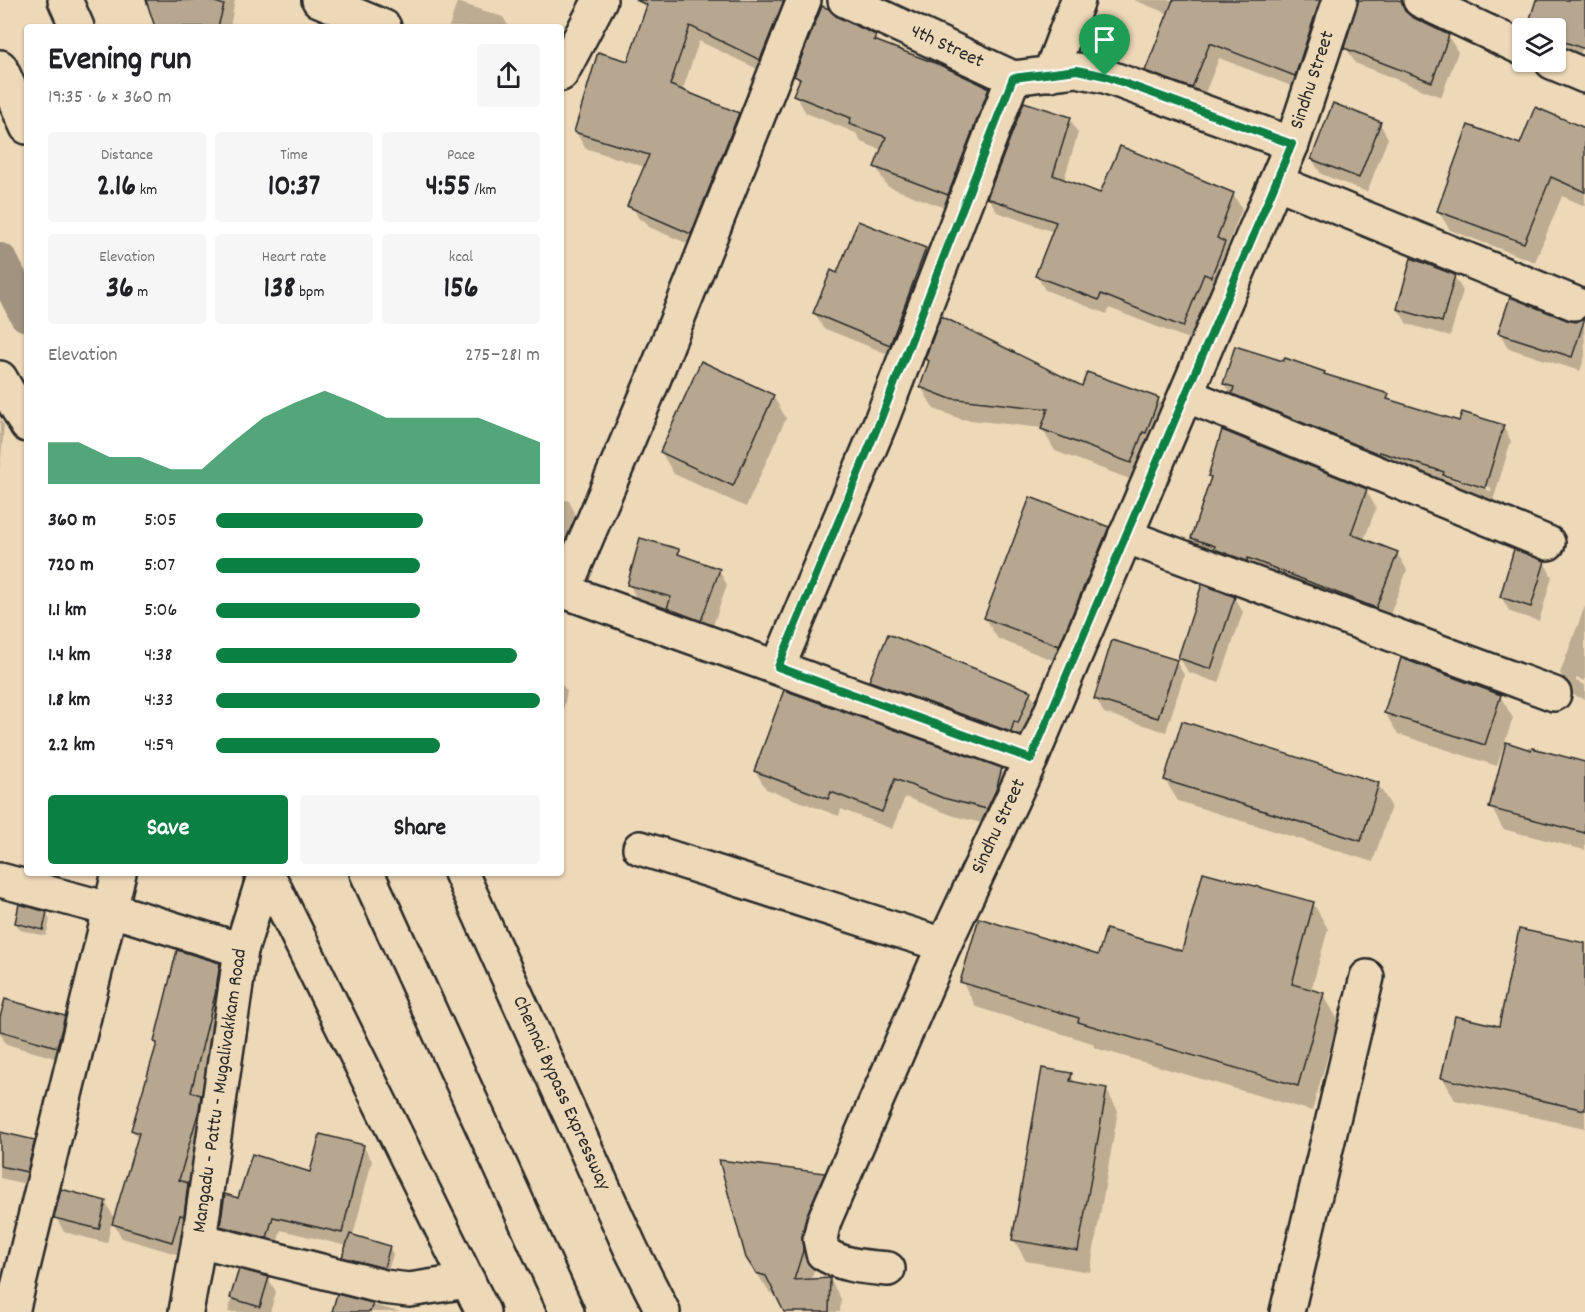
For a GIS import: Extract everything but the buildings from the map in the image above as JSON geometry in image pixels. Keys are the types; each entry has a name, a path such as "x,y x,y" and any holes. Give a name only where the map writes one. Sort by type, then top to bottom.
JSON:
{"main road":[{"path":"65,0 76,24"},
{"path":"319,0 377,24"},
{"path":"564,68 600,0"},
{"path":"564,585 652,382 804,0"},
{"path":"1050,74 1078,0"},
{"name":"Sindhu Street","path":"888,1269 855,1266 834,1260 824,1253 820,1239 824,1221 944,945 1031,759 1186,395 1292,144 1340,0"},
{"path":"1420,0 1512,43"},
{"name":"4th Street","path":"852,1 1013,78"},
{"path":"0,67 24,120"},
{"path":"1566,68 1585,76"},
{"path":"778,667 880,421 1013,78 1077,70 1105,76 1292,144"},
{"path":"1276,182 1574,303"},
{"path":"0,378 24,420"},
{"path":"1186,395 1548,543"},
{"path":"1125,536 1554,694"},
{"path":"564,591 1031,759"},
{"path":"640,848 944,945"},
{"path":"12,1312 118,876"},
{"name":"Mangadu - Pattu - Mugalivakkam Road","path":"186,1312 199,1240 241,950 265,876"},
{"path":"267,876 483,1312"},
{"path":"368,876 567,1312"},
{"name":"Chennai Bypass Expressway","path":"461,876 631,1249 663,1312"},
{"path":"0,880 110,909 241,950"},
{"path":"1295,1311 1367,977"},
{"path":"199,1240 384,1287 409,1290 468,1281"}],"waterway":[{"path":"0,261 24,308"}],"route":[{"path":"1077,70 1105,76 1292,144 1031,759 778,667 880,421 1013,78 1077,70"}]}
